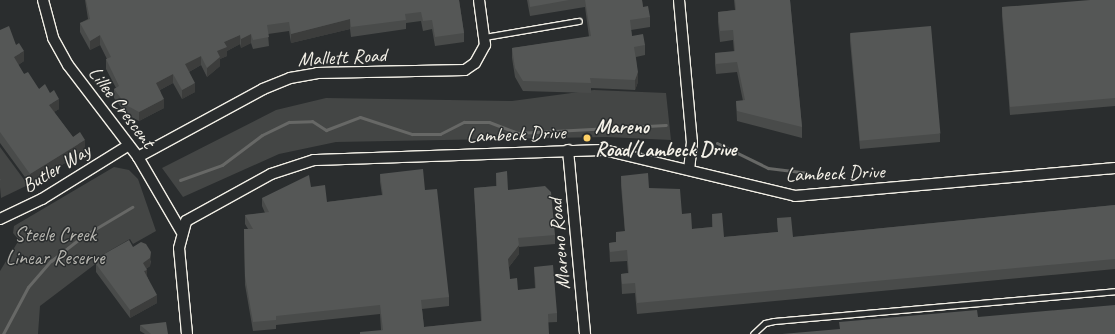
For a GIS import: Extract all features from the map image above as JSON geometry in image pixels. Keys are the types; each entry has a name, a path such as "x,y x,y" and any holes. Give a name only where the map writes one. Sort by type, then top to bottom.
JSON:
{"street":[{"name":"Lillee Crescent","path":"43,0 48,24 62,56 138,157 181,231"},
{"name":"Mallett Road","path":"138,157 290,78 317,73 465,70 482,55 484,37 479,0"},
{"path":"679,0 692,142 689,170"},
{"name":"Butler Way","path":"0,219 42,199 129,145"},
{"name":"Lambeck Drive","path":"181,231 191,216 208,206 271,174 309,161 568,150 619,152 766,191 800,196 1115,168"},
{"name":"Mareno Road","path":"568,150 585,334"},
{"path":"181,231 179,248 187,334"}],"lane":[{"path":"484,37 579,21"},
{"path":"753,334 765,323 774,321 1115,291"}],"green space":[{"path":"594,90 666,93 671,140 607,137 336,142 279,154 183,197 162,168 276,110 326,98 512,101"},
{"path":"0,147 28,185 1,198 0,187"},
{"name":"Steele Creek Linear Reserve","path":"114,167 129,170 138,179 156,231 133,244 130,239 97,258 98,262 40,306 38,334 0,334 0,271 19,240 13,233 14,226"}],"building":[{"path":"86,0 459,0 464,33 435,37 432,20 423,21 421,12 405,14 406,20 351,27 350,19 291,34 289,22 267,25 269,37 253,40 251,34 241,39 240,35 224,42 227,47 217,51 220,57 207,68 201,56 185,64 195,83 182,90 173,74 156,83 164,99 139,112 126,105 114,89 119,86 106,59 111,57 100,35 90,41 80,23 90,19"},
{"path":"529,0 569,0 530,7"},
{"path":"585,0 642,0 643,7 648,6 650,17 630,20 632,36 643,34 645,45 634,47 638,72 635,80 590,78 591,83 523,81 515,68 512,48 591,36"},
{"path":"735,0 790,0 802,127 737,111 736,101 745,100 737,62 716,64 715,53 735,51 733,30 720,31 718,12 736,10"},
{"path":"1090,0 1115,0 1115,98 1010,107 1002,7"},
{"path":"9,26 16,45 19,43 24,51 14,57 24,74 28,72 39,89 45,84 50,93 54,90 59,99 49,105 73,137 80,132 85,140 30,174 0,132 0,30"},
{"path":"931,26 940,134 860,141 850,33"},
{"path":"423,169 425,190 437,189 449,297 421,300 424,327 482,321 474,188 497,186 496,173 507,171 508,190 545,186 551,192 555,235 518,238 519,245 508,259 510,279 517,278 518,290 536,288 534,267 553,265 557,313 548,314 549,334 360,334 360,332 383,330 380,305 276,316 276,320 253,322 245,276 244,229 253,229 245,215 269,212 262,198 309,175 311,187 325,185 327,202 383,195 380,174"},
{"path":"648,173 649,188 680,189 682,214 691,213 692,229 713,227 712,214 722,213 724,237 778,232 777,218 791,217 793,237 1115,205 1115,259 637,303 635,283 622,284 621,274 629,273 627,250 610,252 609,243 616,242 616,232 625,231 621,176"},
{"path":"129,240 133,247 141,242 146,244 151,252 150,258 143,263 147,270 144,271 157,295 130,310 96,264 99,262 97,258"},
{"path":"1115,305 1115,334 782,334 840,329 839,322 977,310 978,317"},
{"path":"166,322 168,334 151,334 140,325"}],"waterway":[{"path":"180,180 222,165 262,135 289,122 312,121 326,130 360,117 412,134 440,134 464,122 489,122 517,133 666,125"},
{"path":"717,143 768,168 807,173"},
{"path":"3,334 28,287 51,261 80,238 132,207"}],"place":[{"name":"Mareno Road/Lambeck Drive","path":"587,138"}]}
